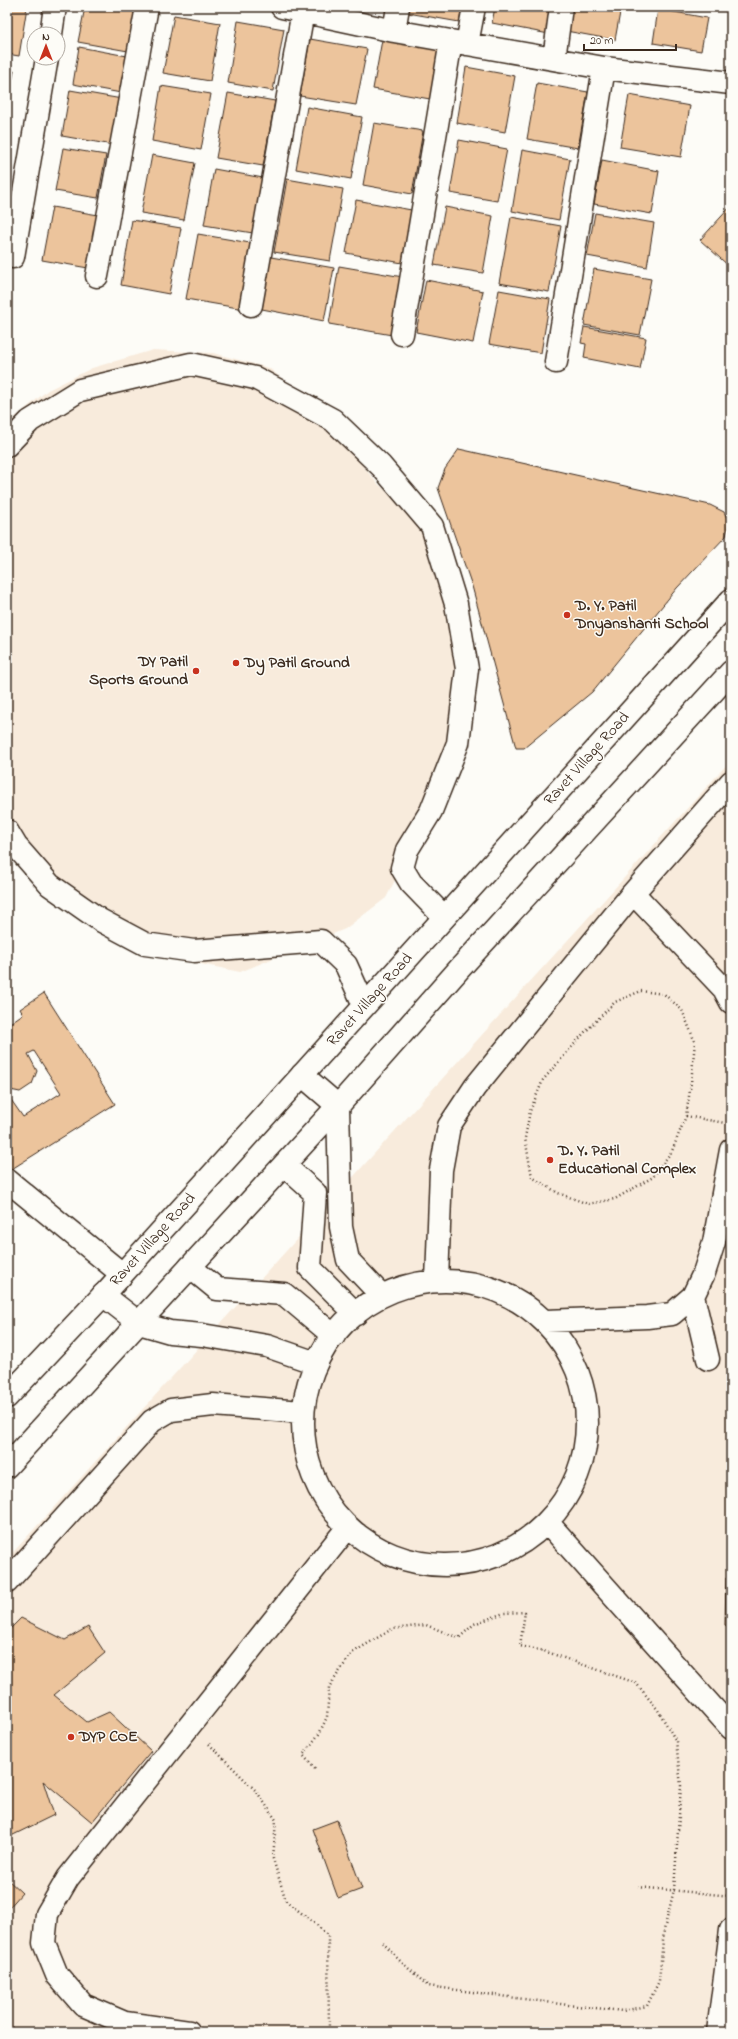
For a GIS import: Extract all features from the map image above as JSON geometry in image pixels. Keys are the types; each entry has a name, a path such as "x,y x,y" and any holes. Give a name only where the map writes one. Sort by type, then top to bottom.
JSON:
{"main road":[{"path":"52,26 56,7"},
{"path":"97,276 147,7"},
{"path":"282,7 394,31 554,60 604,68 731,83"},
{"path":"394,31 398,7"},
{"path":"402,334 459,43 474,7"},
{"path":"554,60 561,7"},
{"path":"251,305 303,11"},
{"path":"13,257 46,66"},
{"path":"556,362 604,68"},
{"path":"7,445 30,421 80,390 191,364 255,378 333,420 381,466 432,526 456,604 467,668 458,744 431,811 406,850 402,868 411,883 444,917"},
{"name":"Ravet Village Road","path":"7,1397 103,1295 731,600"},
{"path":"7,1466 338,1106 461,967 731,672"},
{"path":"437,1281 441,1170 449,1126 475,1087 633,894 731,782"},
{"path":"7,831 16,846 50,885 100,920 145,944 194,951 321,941 346,965 364,1005"},
{"path":"633,894 724,989 731,1002"},
{"path":"302,1075 338,1106 341,1227 348,1260 381,1295"},
{"path":"546,1321 647,1317 672,1314 693,1296 704,1274 714,1242 731,1150"},
{"path":"284,1165 315,1193 310,1268 356,1314"},
{"path":"7,1180 122,1274"},
{"path":"190,1267 217,1289 284,1294 334,1336"},
{"path":"437,1281 477,1284 514,1298 546,1321 573,1358 587,1400 587,1444 574,1487 548,1523 512,1549 470,1563 426,1564 384,1551 348,1527 321,1494 306,1454 302,1412 307,1387 316,1363 343,1324 381,1295 408,1285 437,1281"},
{"path":"103,1295 139,1323 170,1332 202,1335 268,1346 316,1363"},
{"path":"693,1296 708,1359"},
{"path":"7,1582 152,1421 171,1410 212,1404 302,1412"},
{"path":"548,1523 731,1728"},
{"path":"189,2032 125,2023 83,2005 57,1975 44,1943 47,1914 68,1878 348,1527"},
{"path":"718,2032 731,1930"}],"path":[{"path":"641,991 664,994 682,1010 695,1042 692,1083 686,1116 672,1150 653,1176 615,1200 588,1204 558,1193 532,1176 525,1138 530,1111 543,1080 584,1033 615,1002 641,991"},
{"path":"686,1116 731,1124"},
{"path":"315,1769 303,1756 318,1734 327,1717 329,1687 352,1653 392,1629 426,1625 459,1638 474,1624 504,1613 525,1612 520,1646 544,1651 636,1683 658,1710 676,1741 681,1786 674,1890 664,1930 659,1981 647,2006 623,2011 428,1986 398,1959 383,1943"},
{"path":"190,1725 257,1792 276,1820 273,1859 286,1901 318,1926 328,1936 329,2032"},
{"path":"638,1886 731,1896"}],"shaded area":[{"name":"Dy Patil Ground","path":"153,350 213,353 269,368 312,404 377,483 413,515 437,567 468,693 396,878 386,898 345,929 240,972 137,951 7,849 7,424 48,390 92,368"},
{"name":"D. Y. Patil Educational Complex","path":"731,760 731,2032 7,2032 7,1559"}],"building":[{"path":"7,7 27,7 19,56 7,54"},
{"path":"85,7 136,7 128,51 78,42"},
{"path":"409,7 468,7 465,23 408,13"},
{"path":"495,7 559,7 554,35 492,23"},
{"path":"571,7 621,7 615,40 566,31"},
{"path":"658,9 707,18 701,51 653,43"},
{"path":"174,15 220,23 210,81 163,73"},
{"path":"238,21 284,29 273,91 228,83"},
{"path":"310,39 367,49 356,105 300,96"},
{"path":"382,40 440,50 430,99 373,89"},
{"path":"79,47 127,56 121,93 73,84"},
{"path":"466,67 515,76 505,132 457,123"},
{"path":"7,70 14,71 7,109"},
{"path":"537,83 588,92 578,148 527,139"},
{"path":"161,86 211,94 201,150 152,141"},
{"path":"70,90 122,99 113,145 62,136"},
{"path":"228,93 275,101 263,166 216,158"},
{"path":"629,95 690,106 681,157 620,147"},
{"path":"307,107 362,117 351,179 296,169"},
{"path":"374,123 423,131 412,194 363,185"},
{"path":"459,140 507,149 497,201 450,193"},
{"path":"63,148 106,155 98,198 55,191"},
{"path":"522,150 570,159 559,220 512,211"},
{"path":"152,155 195,163 184,220 141,213"},
{"path":"602,160 659,171 652,214 594,204"},
{"path":"214,169 263,178 253,233 204,225"},
{"path":"287,179 343,189 330,261 274,252"},
{"path":"356,200 417,211 408,264 346,253"},
{"path":"731,206 731,268 700,240"},
{"path":"52,207 104,216 94,269 42,260"},
{"path":"445,207 493,216 483,273 434,265"},
{"path":"595,213 654,223 647,267 587,256"},
{"path":"511,217 561,226 549,292 499,283"},
{"path":"132,220 181,228 169,294 121,285"},
{"path":"198,234 256,244 244,309 186,299"},
{"path":"271,257 334,268 324,321 262,309"},
{"path":"339,266 403,277 392,335 329,324"},
{"path":"594,269 651,279 640,335 584,325"},
{"path":"426,280 483,291 473,343 416,332"},
{"path":"499,290 550,299 541,353 489,344"},
{"path":"584,327 646,338 640,369 584,358 586,344 581,343"},
{"name":"D. Y. Patil Dnyanshanti School","path":"459,449 710,505 724,512 729,522 726,536 677,588 592,692 524,748 516,748 472,586 438,488 445,469"},
{"path":"44,993 115,1104 7,1172 7,1094 23,1117 61,1093 34,1051 28,1054 37,1071 32,1084 20,1092 10,1090 7,1093 7,1025 23,1014 20,1009"},
{"path":"726,1578 731,1579 731,1627 725,1625"},
{"name":"DYP COE","path":"21,1618 65,1640 88,1627 105,1653 54,1695 87,1722 109,1712 151,1751 92,1822 43,1781 54,1815 7,1838 7,1632"},
{"path":"337,1820 362,1889 338,1898 313,1829"},
{"path":"7,1879 22,1893 7,1910"}],"place":[{"name":"D. Y. Patil Dnyanshanti School","path":"567,615"},
{"name":"Dy Patil Ground","path":"236,663"},
{"name":"DY Patil Sports Ground","path":"196,671"},
{"name":"D. Y. Patil Educational Complex","path":"550,1160"},
{"name":"DYP COE","path":"71,1737"}]}
